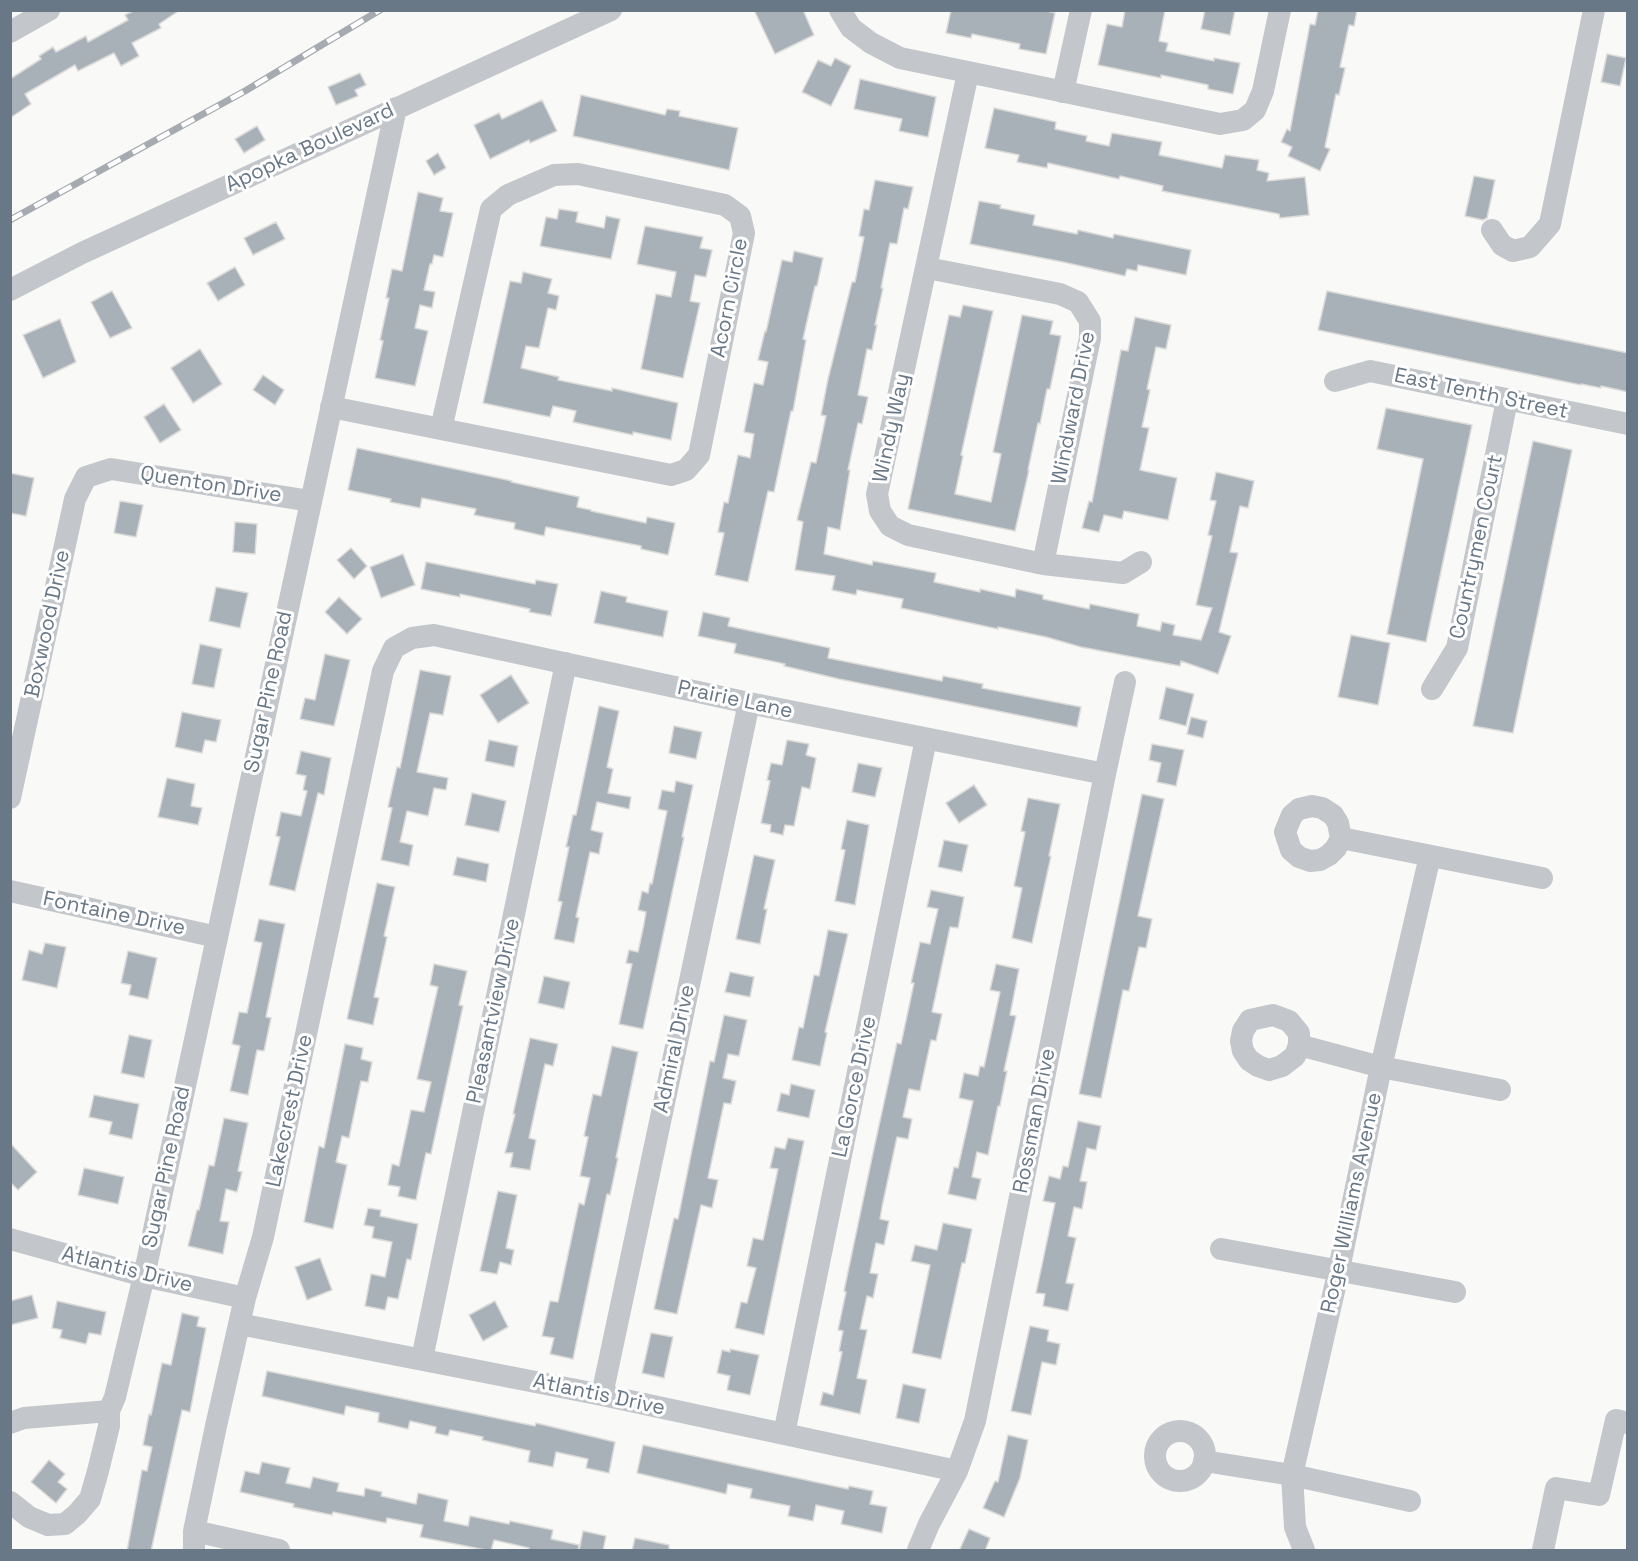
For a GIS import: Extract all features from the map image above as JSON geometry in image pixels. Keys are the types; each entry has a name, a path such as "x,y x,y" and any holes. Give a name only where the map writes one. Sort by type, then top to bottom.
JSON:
{"street":[{"path":"21,21 49,10"},
{"name":"Apopka Boulevard","path":"10,290 82,253 611,10"},
{"path":"840,10 851,28 900,58 1220,123 1243,120 1255,110 1263,91 1280,10"},
{"path":"1063,92 1081,10"},
{"path":"1492,230 1502,245 1513,251 1530,247 1550,224 1594,10"},
{"name":"Windy Way","path":"968,73 878,494 880,512 890,526 908,535 1043,564 1123,573 1141,562"},
{"name":"Sugar Pine Road","path":"10,1502 29,1517 48,1525 65,1524 77,1515 90,1499 110,1426 109,1411 115,1397 144,1276 396,108"},
{"name":"Acorn Circle","path":"331,407 441,429 671,475 686,470 699,455 744,233 740,216 725,205 578,174 554,175 508,195 491,209 441,429"},
{"name":"Windward Drive","path":"927,268 1060,294 1078,302 1090,321 1090,338 1043,564"},
{"name":"East Tenth Street","path":"1335,381 1370,371 1628,424"},
{"name":"Countrymen Court","path":"1432,689 1457,648 1507,400"},
{"name":"Quenton Drive","path":"111,469 310,501"},
{"name":"Boxwood Drive","path":"10,798 75,499 86,477 111,469"},
{"name":"Prairie Lane","path":"383,671 394,648 412,638 434,635 749,703 1104,774"},
{"name":"Pleasantview Drive","path":"422,1359 566,663"},
{"name":"Lakecrest Drive","path":"194,1541 239,1324 263,1237 383,671"},
{"name":"Rossman Drive","path":"918,1551 929,1524 957,1471 975,1421 1104,774 1125,682"},
{"name":"Admiral Drive","path":"602,1395 749,703"},
{"name":"La Gorce Drive","path":"784,1434 926,739"},
{"path":"1341,838 1542,878"},
{"name":"Roger Williams Avenue","path":"1304,1551 1294,1527 1292,1475 1339,1269 1381,1066 1430,856"},
{"name":"Fontaine Drive","path":"10,891 217,937"},
{"path":"1299,1045 1381,1066 1500,1090"},
{"name":"Atlantis Drive","path":"10,1239 144,1276 245,1298"},
{"path":"1221,1249 1455,1292"},
{"name":"Atlantis Drive","path":"239,1324 602,1395 957,1471"},
{"path":"10,1424 24,1418 109,1411"},
{"path":"1543,1551 1556,1488 1599,1495 1616,1420 1628,1423"},
{"path":"1204,1461 1292,1475 1410,1501"},
{"path":"194,1541 279,1551"}],"building":[{"path":"135,10 180,10 159,24 161,28 132,43 139,56 121,66 114,53 78,71 75,65 25,94 31,104 10,118 10,79 41,59 39,56 53,47 56,52 86,36 88,42 128,20 125,15"},
{"path":"754,10 803,10 814,35 775,54"},
{"path":"951,10 1044,10 1055,13 1046,54 1019,49 1020,44 972,34 971,38 946,33"},
{"path":"1125,10 1165,10 1159,41 1168,43 1166,51 1214,61 1214,58 1240,63 1233,94 1208,89 1208,85 1098,65 1107,24 1122,27"},
{"path":"1205,10 1235,10 1230,35 1201,29"},
{"path":"1318,10 1357,10 1354,26 1349,25 1340,67 1345,68 1339,95 1336,94 1325,147 1330,149 1320,171 1288,156 1292,147 1281,142 1287,129 1290,131 1310,24 1315,25"},
{"path":"1607,54 1626,58 1620,86 1601,82"},
{"path":"835,58 851,66 831,106 802,92 818,60 831,66"},
{"path":"360,73 366,85 355,90 358,96 336,105 328,87"},
{"path":"860,79 936,97 928,137 899,131 902,119 854,109"},
{"path":"581,95 665,115 667,109 680,111 679,116 738,128 729,170 573,136"},
{"path":"542,100 557,131 530,143 529,140 490,159 474,125 499,113 502,119"},
{"path":"994,108 1056,122 1055,129 1087,136 1086,141 1109,146 1112,133 1162,142 1159,155 1222,168 1225,155 1259,160 1257,170 1269,173 1267,181 1305,177 1309,215 1280,218 1279,214 1162,191 1163,186 1120,176 1119,179 1048,163 1047,168 1017,162 1019,155 985,148"},
{"path":"257,126 265,140 244,153 235,139"},
{"path":"438,153 446,168 434,175 426,161"},
{"path":"1474,176 1495,180 1487,218 1483,220 1465,216"},
{"path":"875,180 913,187 908,209 904,208 897,244 890,243 872,350 867,349 858,395 868,397 862,424 858,423 848,470 850,470 840,530 828,527 824,554 872,565 873,561 936,573 934,582 980,592 980,589 1015,597 1016,589 1043,595 1043,599 1089,609 1090,604 1139,614 1137,626 1160,631 1162,622 1175,625 1173,635 1201,640 1212,608 1196,605 1212,536 1208,535 1216,501 1210,500 1216,472 1254,481 1248,508 1240,506 1230,552 1238,553 1219,632 1231,636 1218,674 1181,661 1180,666 901,608 903,599 857,590 856,595 832,590 835,576 795,570 803,522 797,520 811,462 816,463 826,416 821,415 828,379 852,282 855,282 864,237 859,236 864,209 869,210"},
{"path":"418,192 443,198 440,211 453,213 443,257 434,255 424,290 435,292 432,308 420,305 415,328 428,331 415,386 375,378 383,341 380,340 389,298 386,298 392,269 402,271"},
{"path":"979,201 1035,215 1033,225 1077,234 1078,230 1113,238 1114,234 1191,250 1186,275 1138,265 1137,271 1127,269 1125,276 970,244"},
{"path":"559,209 578,212 576,222 604,228 606,216 620,219 611,259 540,246 546,217 557,219"},
{"path":"276,222 285,239 253,255 244,238"},
{"path":"645,226 703,237 700,248 712,250 706,277 695,275 690,301 700,303 683,378 641,369 656,294 671,297 676,272 637,264"},
{"path":"794,251 823,258 803,339 806,340 793,411 791,411 774,492 768,491 748,582 715,575 724,533 718,532 724,502 728,503 738,455 750,458 754,434 744,432 754,383 763,385 768,362 758,360 782,260 792,262"},
{"path":"235,267 245,285 218,301 207,283"},
{"path":"523,272 552,279 548,293 559,296 556,310 548,308 539,348 526,346 521,368 559,377 558,380 612,391 612,388 678,403 671,440 633,432 633,435 573,422 576,411 553,406 550,417 483,403 510,281 521,283"},
{"path":"112,291 132,328 110,338 91,302"},
{"path":"1327,291 1628,353 1628,392 1601,386 1601,388 1581,385 1318,330"},
{"path":"963,305 993,311 961,455 963,456 955,494 991,502 1001,454 993,452 1022,315 1053,321 1050,334 1061,336 1050,389 1047,389 1040,424 1038,423 1015,531 908,509 949,315 960,317"},
{"path":"1135,317 1171,325 1166,349 1156,347 1147,389 1150,390 1142,427 1149,428 1140,470 1177,478 1168,520 1124,511 1122,519 1104,515 1099,532 1082,528 1089,501 1092,502 1121,350 1128,351"},
{"path":"60,319 76,362 43,378 23,335"},
{"path":"200,349 222,384 193,403 171,368"},
{"path":"263,375 284,390 275,405 253,390"},
{"path":"164,404 181,430 160,443 144,417"},
{"path":"1386,408 1472,425 1426,642 1387,634 1423,459 1377,449"},
{"path":"1533,441 1572,450 1513,733 1473,726"},
{"path":"357,448 579,497 577,507 591,511 646,523 647,517 675,523 668,555 641,549 641,546 546,527 544,536 514,529 515,523 474,515 476,509 422,498 420,508 348,490"},
{"path":"10,473 34,478 26,516 10,513"},
{"path":"120,501 143,505 136,537 114,533"},
{"path":"235,522 257,524 255,554 233,552"},
{"path":"351,548 367,566 354,579 337,560"},
{"path":"403,554 415,585 381,598 370,567"},
{"path":"426,562 535,584 536,580 558,584 551,616 529,612 530,609 460,594 460,597 421,589"},
{"path":"216,587 248,593 240,628 209,621"},
{"path":"601,591 627,597 626,602 668,611 663,637 594,623"},
{"path":"339,597 362,619 347,634 325,612"},
{"path":"703,612 730,618 728,626 830,648 828,658 942,681 943,676 983,684 982,688 1081,707 1077,727 839,679 734,653 736,644 698,636"},
{"path":"1351,635 1390,643 1378,705 1338,697"},
{"path":"200,644 222,649 214,688 192,684"},
{"path":"325,654 350,660 334,726 300,719 305,698 315,700"},
{"path":"420,670 451,676 443,715 430,713 417,772 448,778 446,790 434,788 428,816 407,811 400,842 413,845 409,866 381,860 392,808 388,807 397,767 400,768"},
{"path":"511,675 529,703 498,723 480,695"},
{"path":"1166,687 1194,694 1186,726 1159,719"},
{"path":"599,706 619,711 607,767 613,769 608,793 631,797 629,809 597,802 591,830 603,833 599,854 590,852 576,917 579,918 574,943 554,939 562,902 558,901 569,847 566,847 573,815 576,815"},
{"path":"182,712 221,720 216,742 205,740 202,753 175,747"},
{"path":"1191,717 1207,721 1203,738 1187,734"},
{"path":"674,726 702,732 696,759 669,753"},
{"path":"489,740 518,746 514,767 485,761"},
{"path":"787,740 809,744 806,755 816,758 810,789 802,787 794,826 785,825 783,835 770,832 771,825 761,823 770,781 767,780 771,763 782,765"},
{"path":"1152,744 1184,750 1176,786 1157,782 1161,763 1149,760"},
{"path":"301,751 331,758 324,795 318,793 295,891 269,885 280,837 276,836 281,812 301,816 307,791 303,790 306,776 296,774"},
{"path":"858,763 882,768 875,797 852,792"},
{"path":"167,778 195,784 191,806 202,808 198,825 158,817"},
{"path":"676,781 693,785 643,1029 619,1024 632,964 626,963 629,950 638,952 644,924 646,912 638,910 642,891 648,893 650,883 652,884 667,811 658,809 662,790 674,792"},
{"path":"974,785 987,805 959,823 946,803"},
{"path":"472,793 506,801 499,832 465,825"},
{"path":"1142,794 1164,799 1138,916 1152,919 1146,948 1139,947 1129,991 1123,990 1101,1098 1079,1094"},
{"path":"1028,798 1060,804 1032,943 1012,938 1022,888 1014,886 1025,832 1021,831"},
{"path":"847,820 869,825 855,905 835,901 845,850 841,849"},
{"path":"944,840 968,845 962,872 938,867"},
{"path":"754,855 775,860 764,909 767,909 760,944 736,939"},
{"path":"457,857 489,864 486,882 453,875"},
{"path":"377,883 395,887 374,997 379,998 373,1025 347,1019"},
{"path":"931,890 964,897 958,928 950,927 932,1012 942,1014 936,1041 931,1040 920,1091 909,1089 903,1117 912,1119 908,1139 897,1137 882,1207 880,1219 889,1221 884,1245 876,1243 870,1273 878,1274 873,1298 867,1296 860,1329 867,1330 857,1378 867,1380 860,1414 820,1405 823,1392 833,1395 842,1352 839,1351 843,1331 838,1330 846,1292 844,1291 873,1153 897,1043 901,1044 920,942 930,944 938,909 927,907"},
{"path":"259,919 285,924 266,1017 271,1018 264,1051 257,1050 248,1095 230,1091 240,1046 232,1044 239,1012 247,1013 262,943 254,941"},
{"path":"828,930 848,934 825,1032 827,1033 820,1066 792,1060 799,1027 803,1028 814,975 819,976"},
{"path":"45,943 66,947 57,988 22,980 29,950 42,954"},
{"path":"128,951 157,958 148,999 129,995 131,985 121,983"},
{"path":"434,964 467,971 459,1005 463,1006 431,1154 426,1153 416,1200 398,1196 400,1187 388,1185 392,1164 399,1166 411,1110 424,1112 431,1082 417,1079 438,987 430,985"},
{"path":"996,964 1019,969 1010,1015 1016,1016 1004,1071 1007,1071 1000,1106 998,1106 988,1155 977,1152 972,1177 981,1179 976,1200 948,1194 954,1167 958,1168 973,1101 959,1098 964,1073 978,1076 980,1066 984,1067 1000,992 990,990"},
{"path":"730,972 754,977 750,997 725,992"},
{"path":"544,976 570,982 564,1009 538,1003"},
{"path":"724,1015 747,1020 739,1056 728,1054 723,1078 736,1081 731,1104 724,1103 708,1178 718,1180 712,1208 701,1205 677,1314 654,1309 674,1218 678,1219 710,1061 714,1062"},
{"path":"129,1035 152,1040 144,1078 121,1073"},
{"path":"530,1038 558,1044 553,1066 545,1064 529,1138 536,1140 530,1170 510,1167 513,1153 505,1153"},
{"path":"345,1044 363,1048 361,1059 372,1062 368,1082 361,1081 349,1138 342,1136 336,1162 347,1165 333,1229 304,1222 319,1146 324,1148"},
{"path":"612,1046 638,1052 616,1158 618,1158 610,1195 607,1194 573,1359 550,1354 554,1338 542,1336 550,1301 558,1302 579,1203 584,1205 590,1178 580,1176 588,1137 584,1136 593,1094 601,1096"},
{"path":"791,1084 815,1090 809,1118 777,1111 781,1093 789,1095"},
{"path":"94,1095 139,1104 132,1139 109,1134 112,1122 89,1117"},
{"path":"224,1118 248,1123 238,1171 242,1172 237,1192 226,1189 220,1221 229,1222 223,1254 188,1246 209,1165 214,1166"},
{"path":"1078,1121 1101,1126 1096,1150 1087,1148 1080,1181 1087,1182 1082,1209 1074,1207 1068,1236 1076,1238 1066,1283 1074,1284 1068,1311 1043,1306 1045,1294 1036,1293 1055,1203 1043,1201 1049,1176 1060,1179 1063,1166 1068,1167"},
{"path":"788,1138 804,1141 764,1335 735,1328 741,1302 747,1303 756,1268 747,1266 753,1238 763,1240 778,1169 770,1168 775,1147 785,1149"},
{"path":"10,1143 37,1172 18,1190 10,1182"},
{"path":"84,1168 124,1177 118,1204 78,1195"},
{"path":"498,1191 517,1195 506,1248 514,1250 511,1265 500,1262 497,1274 480,1271"},
{"path":"368,1208 381,1210 380,1216 418,1224 411,1260 407,1259 398,1299 388,1297 385,1310 365,1306 371,1274 385,1277 392,1242 372,1238 374,1227 364,1225"},
{"path":"943,1223 972,1229 965,1263 962,1263 941,1359 912,1353 930,1265 911,1261 915,1245 937,1250"},
{"path":"320,1258 332,1290 307,1300 295,1267"},
{"path":"32,1295 38,1318 10,1325 10,1301"},
{"path":"57,1301 106,1312 101,1335 89,1333 86,1344 60,1338 62,1330 52,1328"},
{"path":"495,1301 508,1327 483,1341 469,1315"},
{"path":"182,1313 199,1317 197,1326 206,1328 190,1412 182,1410 151,1551 127,1551 142,1470 147,1471 152,1447 143,1445 149,1414 151,1415 162,1363 171,1365"},
{"path":"1030,1326 1049,1330 1047,1341 1060,1344 1056,1365 1042,1362 1031,1415 1011,1411"},
{"path":"651,1333 673,1337 664,1378 642,1373"},
{"path":"730,1349 759,1355 750,1395 727,1390 730,1376 717,1373 722,1350 730,1352"},
{"path":"267,1371 535,1426 536,1423 615,1442 609,1473 586,1468 588,1459 556,1452 553,1467 528,1462 530,1451 482,1440 483,1437 450,1430 448,1436 435,1433 436,1427 410,1421 408,1429 378,1422 379,1413 346,1406 344,1415 262,1396"},
{"path":"903,1384 926,1389 919,1423 896,1418"},
{"path":"1008,1435 1028,1440 1020,1478 1004,1517 983,1508 995,1481 998,1482"},
{"path":"643,1445 848,1489 849,1486 873,1491 870,1504 887,1507 882,1533 841,1524 844,1511 816,1505 813,1521 788,1516 790,1506 750,1498 752,1489 728,1484 726,1494 637,1473"},
{"path":"49,1460 65,1474 58,1482 67,1489 56,1503 31,1482"},
{"path":"262,1462 290,1468 286,1483 310,1488 313,1477 339,1483 337,1491 364,1496 365,1488 382,1492 381,1496 416,1504 418,1493 448,1500 444,1521 468,1526 470,1516 553,1530 551,1539 579,1545 578,1551 529,1551 529,1548 494,1540 491,1551 420,1537 423,1525 387,1518 386,1523 333,1512 332,1515 240,1492 245,1471 259,1474"},
{"path":"969,1529 990,1538 985,1551 959,1551"},
{"path":"583,1531 606,1536 603,1551 579,1551"},
{"path":"635,1538 669,1545 669,1551 632,1551"}],"railway":[{"path":"10,220 245,91 380,10"}]}
